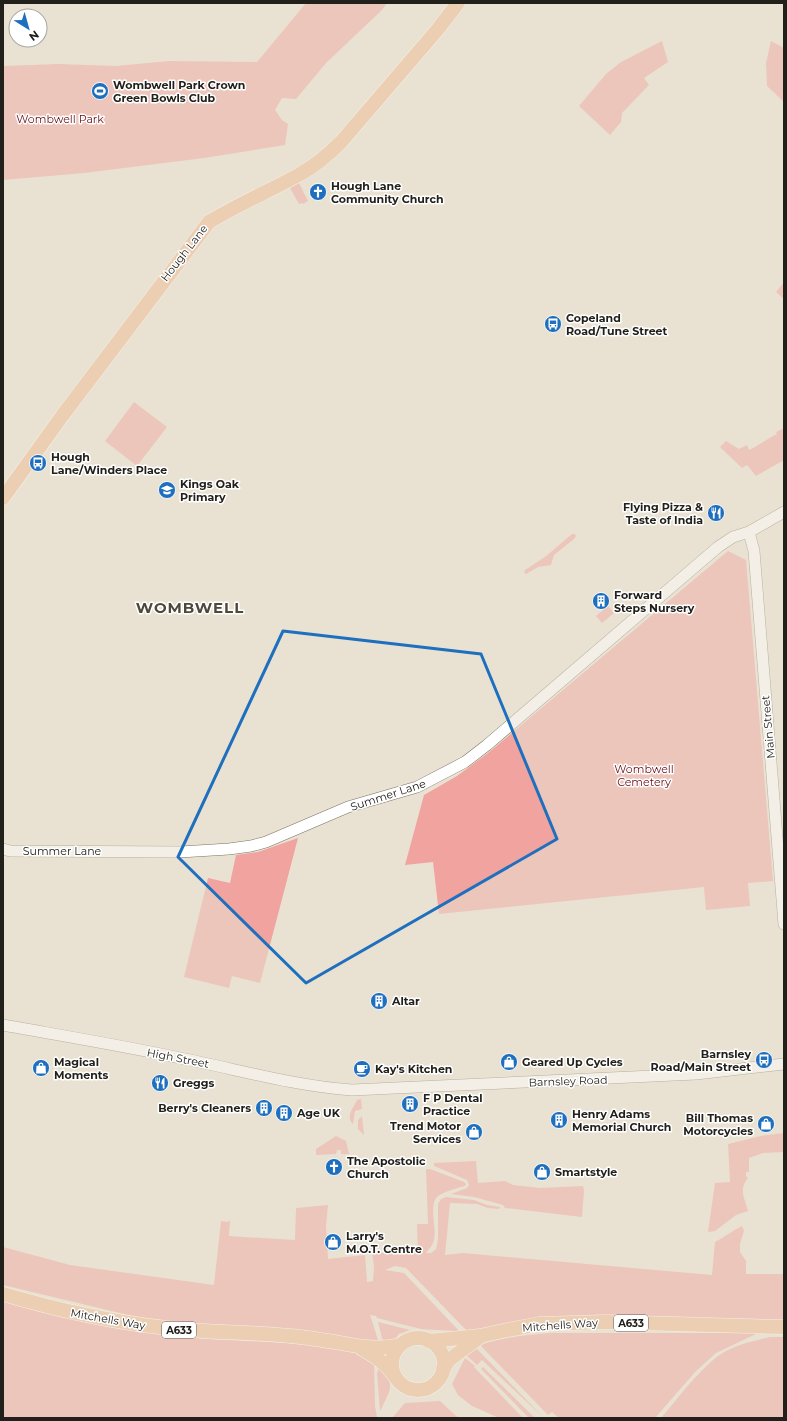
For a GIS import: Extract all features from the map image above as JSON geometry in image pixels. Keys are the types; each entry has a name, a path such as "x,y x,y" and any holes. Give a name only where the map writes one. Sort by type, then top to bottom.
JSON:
{"main road":[{"name":"Hough Lane","path":"3,498 62,416 209,222 227,210 300,174 324,158 341,142 438,29 458,3"},
{"name":"Mitchells Way","path":"3,1294 71,1313 111,1321 202,1332 289,1336 380,1348 400,1345"},
{"name":"Mitchells Way","path":"429,1341 480,1336 539,1324 605,1322 784,1327"},
{"name":"Mitchells Way","path":"443,1368 455,1355 480,1336"},
{"path":"413,1338 421,1338 436,1346 441,1352 443,1368 435,1383 423,1389 416,1390 403,1385 394,1375 392,1369 394,1354 400,1345 413,1338"},
{"name":"Mitchells Way","path":"358,1346 379,1358 394,1375"}],"street":[{"name":"Summer Lane","path":"3,849 10,851 64,852 180,852 229,850 266,842 348,807 417,787 465,762 487,745 718,547 733,537 749,532 784,512"},
{"name":"Main Street","path":"749,532 754,551 784,924"},
{"name":"High Street","path":"3,1025 164,1054 291,1082 318,1087 352,1090"},
{"name":"Barnsley Road","path":"352,1090 696,1074 784,1064"}],"highlighted area":[{"path":"283,631 481,654 557,839 306,983 178,857"}],"green space":[{"name":"Wombwell Park","path":"306,3 387,3 382,10 326,63 296,99 282,98 275,110 282,120 288,124 285,145 204,158 84,173 3,180 3,66 58,64 116,66 169,61 257,62"},
{"path":"662,41 668,62 644,78 649,85 622,113 621,122 610,135 579,106 606,74 621,62"},
{"path":"771,41 784,48 784,102 767,86 766,63"},
{"path":"299,183 308,201 303,204 299,204 290,188"},
{"path":"784,282 784,299 776,292"},
{"path":"134,402 167,427 137,466 105,441"},
{"path":"784,428 784,460 756,476 747,465 742,468 720,447 726,441 739,449 747,445 749,450 777,434 776,432"},
{"path":"572,534 575,534 576,536 554,555 551,565 538,567 526,574 524,572 545,557"},
{"name":"Wombwell Cemetery","path":"728,551 746,560 773,881 748,883 750,906 706,910 704,887 439,914 433,862 405,865 424,795 457,776 488,753"},
{"path":"608,606 614,613 602,623 596,616"},
{"path":"298,838 260,983 232,976 229,988 184,977 208,878 230,883 236,855 258,852"},
{"path":"361,1099 362,1109 355,1111 353,1124 350,1115 357,1100"},
{"path":"362,1116 364,1135 358,1129 358,1120"},
{"path":"784,1133 784,1152 763,1153 749,1158 749,1172 746,1172 746,1176 748,1178 743,1186 744,1198 748,1211 736,1215 715,1231 708,1232 715,1183 730,1182 728,1144 761,1136"},
{"path":"336,1136 346,1141 349,1154 341,1154 341,1150 337,1150 336,1154 316,1155 316,1149"},
{"path":"476,1161 478,1183 505,1181 513,1185 540,1188 583,1186 582,1217 505,1208 503,1205 474,1197 451,1194 467,1188 469,1185 467,1180 434,1166 434,1163"},
{"path":"426,1169 430,1169 466,1184 465,1186 438,1196 435,1200 433,1210 435,1235 432,1245 426,1253 431,1253 436,1249 438,1240 438,1204 441,1199 446,1197 474,1200 487,1205 500,1207 499,1209 488,1208 477,1204 450,1203 445,1255 463,1253 712,1275 715,1242 742,1226 744,1231 740,1244 740,1252 746,1261 746,1274 784,1274 784,1322 542,1320 506,1323 469,1333 406,1268 395,1266 385,1270 404,1273 462,1334 455,1336 454,1331 421,1329 370,1315 379,1343 162,1323 3,1285 3,1247 70,1265 214,1285 221,1221 228,1222 230,1220 229,1236 295,1240 296,1208 328,1205 326,1226 328,1259 365,1255 367,1282 373,1281 374,1266 372,1253 418,1252 417,1224 428,1224"},
{"path":"3,1301 142,1331 182,1337 329,1347 361,1355 374,1363 375,1406 377,1417 3,1418"},
{"path":"378,1322 410,1330 399,1334 395,1339 383,1342"},
{"path":"551,1333 758,1333 716,1353 696,1371 655,1418 559,1418 552,1412 548,1415 480,1345 506,1338"},
{"path":"770,1337 784,1337 784,1418 661,1418 695,1377 718,1356 737,1346"},
{"path":"476,1348 544,1418 482,1360 477,1365 466,1355"},
{"path":"465,1358 475,1366 474,1367 523,1418 499,1418 472,1406 458,1395 452,1384"},
{"path":"379,1367 385,1373 390,1383 389,1393 380,1411 377,1373"},
{"path":"483,1367 535,1418 529,1418 481,1369"},
{"path":"440,1401 460,1418 392,1418 405,1403"}],"place":[{"name":"Wombwell Park Crown Green Bowls Club","path":"100,91"},
{"name":"Hough Lane Community Church","path":"318,192"},
{"name":"Copeland Road/Tune Street","path":"553,324"},
{"name":"Hough Lane/Winders Place","path":"38,463"},
{"name":"Kings Oak Primary","path":"167,490"},
{"name":"Flying Pizza & Taste of India","path":"716,513"},
{"name":"Forward Steps Nursery","path":"601,601"},
{"name":"Altar","path":"379,1001"},
{"name":"Barnsley Road/Main Street","path":"764,1060"},
{"name":"Geared Up Cycles","path":"509,1062"},
{"name":"Magical Moments","path":"41,1068"},
{"name":"Kay's Kitchen","path":"362,1069"},
{"name":"Greggs","path":"160,1083"},
{"name":"F P Dental Practice","path":"410,1104"},
{"name":"Berry's Cleaners","path":"264,1108"},
{"name":"Age UK","path":"284,1113"},
{"name":"Henry Adams Memorial Church","path":"559,1120"},
{"name":"Bill Thomas Motorcycles","path":"766,1124"},
{"name":"Trend Motor Services","path":"474,1132"},
{"name":"The Apostolic Church","path":"334,1167"},
{"name":"Smartstyle","path":"542,1172"},
{"name":"Larry's M.O.T. Centre","path":"333,1242"}],"district":[{"name":"WOMBWELL","path":"190,607"}]}
